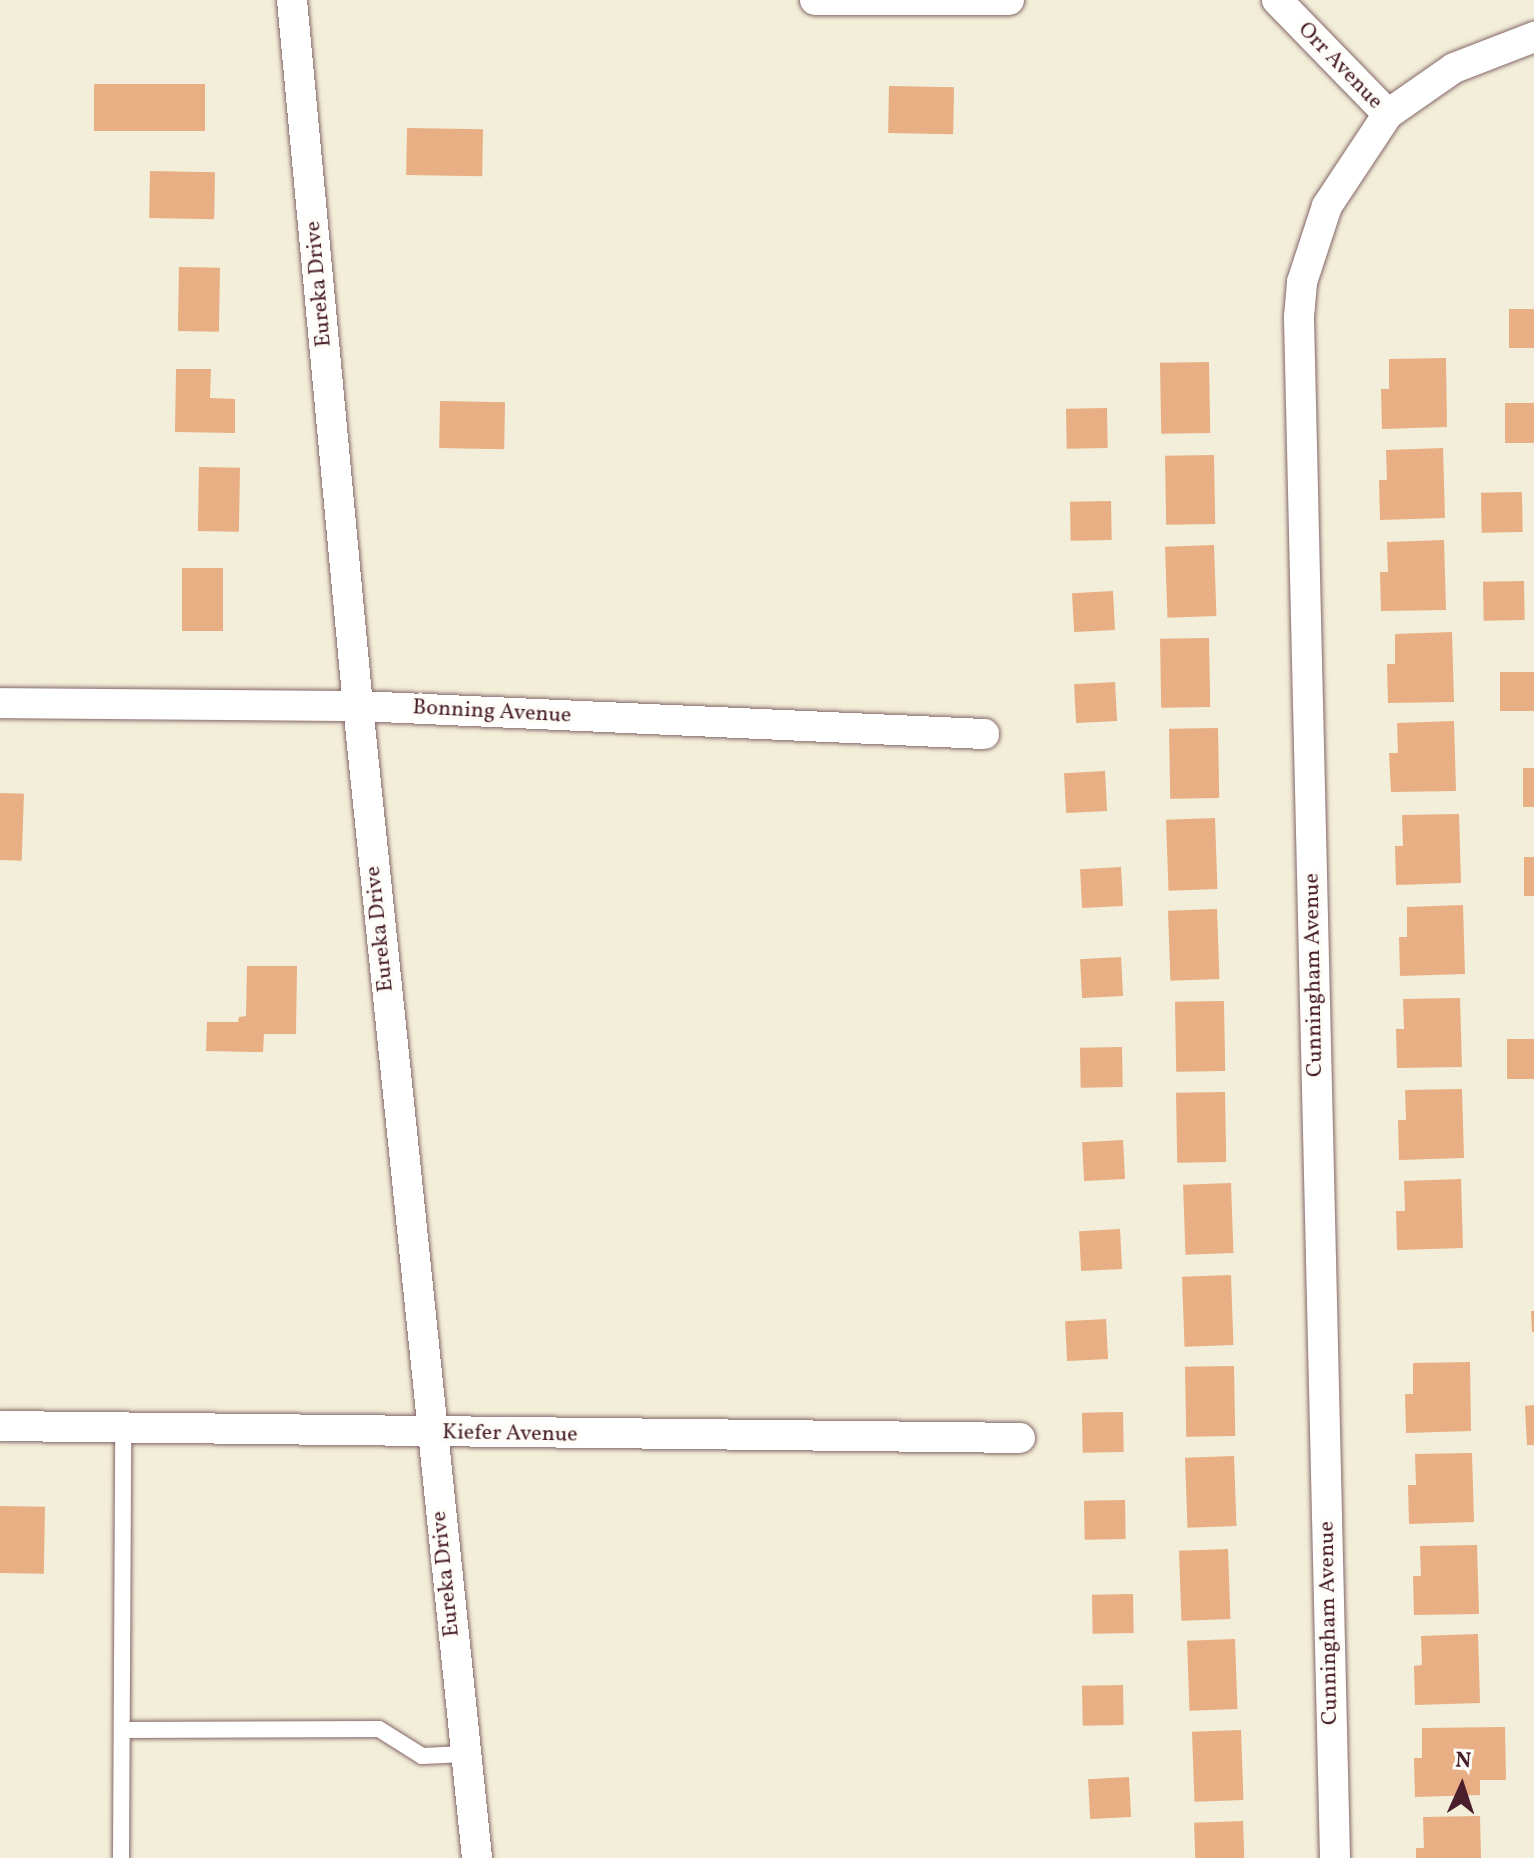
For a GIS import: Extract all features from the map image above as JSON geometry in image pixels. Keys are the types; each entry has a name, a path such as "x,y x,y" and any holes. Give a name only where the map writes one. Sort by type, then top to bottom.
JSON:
{"street":[{"name":"Eureka Drive","path":"292,0 358,706 477,1858"},
{"path":"815,0 1009,0"},
{"name":"Orr Avenue","path":"1277,0 1388,114 1454,68 1534,37"},
{"name":"Cunningham Avenue","path":"1335,1858 1299,317 1302,282 1327,206 1388,114"},
{"name":"Bonning Avenue","path":"0,703 358,706 984,734"},
{"name":"Kiefer Avenue","path":"0,1426 1020,1438"}],"lane":[{"path":"121,1858 123,1428"},
{"path":"122,1730 379,1729 422,1756 465,1754"}],"building":[{"path":"94,84 205,84 205,131 94,131"},
{"path":"889,86 954,87 953,134 888,133"},
{"path":"407,128 483,129 482,176 406,175"},
{"path":"150,171 215,172 214,219 149,218"},
{"path":"179,267 220,268 219,332 178,331"},
{"path":"1509,309 1534,309 1534,348 1509,348"},
{"path":"1446,358 1447,427 1382,429 1381,389 1389,389 1389,359"},
{"path":"1209,362 1210,433 1161,434 1160,363"},
{"path":"176,369 211,369 210,398 235,399 235,433 175,432"},
{"path":"440,401 505,402 504,449 439,448"},
{"path":"1505,403 1534,403 1534,443 1505,443"},
{"path":"1107,408 1108,448 1067,449 1066,409"},
{"path":"1443,448 1445,518 1380,520 1379,480 1387,480 1386,450"},
{"path":"1214,455 1215,524 1166,525 1165,456"},
{"path":"199,467 240,468 239,532 198,531"},
{"path":"1522,492 1523,532 1482,533 1481,493"},
{"path":"1111,501 1112,540 1071,541 1070,502"},
{"path":"1444,540 1446,610 1381,611 1380,572 1388,572 1387,542"},
{"path":"1214,545 1216,616 1168,618 1165,547"},
{"path":"182,568 223,568 223,631 182,631"},
{"path":"1524,581 1525,620 1484,621 1483,582"},
{"path":"1113,591 1115,630 1074,632 1072,593"},
{"path":"1452,632 1454,702 1388,703 1387,664 1395,664 1395,634"},
{"path":"1209,638 1210,707 1161,708 1160,639"},
{"path":"1500,672 1534,672 1534,711 1500,711"},
{"path":"1115,682 1117,721 1076,723 1074,684"},
{"path":"1454,721 1456,791 1391,792 1389,753 1398,753 1397,723"},
{"path":"1218,728 1219,798 1170,799 1169,729"},
{"path":"1523,768 1534,768 1534,807 1523,807"},
{"path":"1105,771 1107,811 1066,813 1064,773"},
{"path":"0,793 24,794 22,861 0,860"},
{"path":"1459,814 1461,883 1396,885 1395,846 1403,846 1402,815"},
{"path":"1215,818 1217,889 1169,891 1166,820"},
{"path":"1524,857 1534,857 1534,896 1524,896"},
{"path":"1121,867 1123,906 1082,908 1080,869"},
{"path":"1463,905 1465,974 1400,976 1399,937 1407,937 1407,907"},
{"path":"1217,909 1219,979 1170,981 1168,911"},
{"path":"1121,957 1123,996 1082,998 1080,959"},
{"path":"247,966 297,966 296,1034 264,1034 263,1052 206,1051 207,1022 238,1022 239,1017 246,1016"},
{"path":"1460,998 1462,1067 1397,1068 1396,1029 1404,1029 1403,999"},
{"path":"1224,1001 1225,1071 1176,1072 1175,1002"},
{"path":"1507,1039 1534,1039 1534,1079 1507,1079"},
{"path":"1122,1047 1123,1087 1081,1088 1080,1048"},
{"path":"1462,1089 1464,1158 1399,1160 1398,1120 1406,1120 1405,1090"},
{"path":"1225,1092 1226,1162 1177,1163 1176,1093"},
{"path":"1123,1140 1125,1179 1084,1181 1082,1142"},
{"path":"1461,1179 1463,1248 1397,1250 1396,1211 1405,1211 1404,1181"},
{"path":"1231,1183 1233,1253 1185,1255 1183,1185"},
{"path":"1120,1229 1122,1269 1081,1271 1079,1231"},
{"path":"1231,1275 1233,1345 1184,1347 1182,1277"},
{"path":"1531,1311 1534,1311 1534,1332 1532,1332"},
{"path":"1106,1319 1108,1359 1067,1361 1065,1321"},
{"path":"1470,1362 1471,1431 1406,1433 1405,1394 1413,1394 1413,1363"},
{"path":"1234,1366 1235,1436 1186,1437 1185,1367"},
{"path":"1534,1405 1534,1445 1527,1445 1525,1406"},
{"path":"1123,1412 1124,1452 1083,1453 1082,1413"},
{"path":"1472,1453 1474,1522 1409,1524 1408,1485 1416,1485 1415,1454"},
{"path":"1234,1456 1236,1526 1187,1528 1185,1458"},
{"path":"1125,1500 1126,1539 1085,1540 1084,1501"},
{"path":"0,1506 45,1507 44,1574 0,1573"},
{"path":"1477,1545 1479,1614 1414,1615 1413,1576 1421,1576 1420,1546"},
{"path":"1228,1549 1230,1619 1181,1621 1179,1551"},
{"path":"1133,1594 1134,1633 1093,1634 1092,1595"},
{"path":"1478,1634 1480,1703 1415,1705 1414,1666 1422,1665 1421,1636"},
{"path":"1235,1639 1237,1709 1189,1711 1187,1641"},
{"path":"1123,1685 1124,1725 1083,1726 1082,1686"},
{"path":"1505,1727 1506,1780 1480,1780 1480,1795 1415,1797 1414,1758 1422,1758 1422,1728"},
{"path":"1241,1730 1243,1800 1194,1802 1192,1732"},
{"path":"1129,1777 1131,1817 1090,1819 1088,1779"},
{"path":"1480,1816 1481,1858 1416,1858 1416,1848 1424,1848 1423,1817"},
{"path":"1243,1821 1244,1858 1195,1858 1194,1823"}]}
